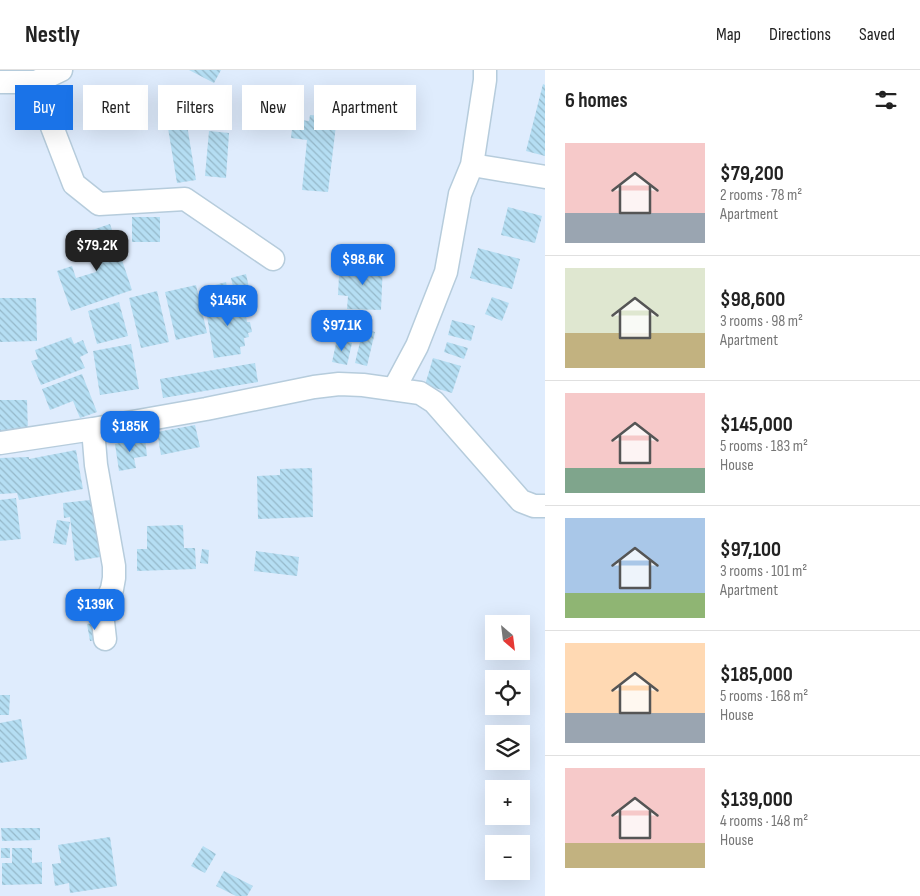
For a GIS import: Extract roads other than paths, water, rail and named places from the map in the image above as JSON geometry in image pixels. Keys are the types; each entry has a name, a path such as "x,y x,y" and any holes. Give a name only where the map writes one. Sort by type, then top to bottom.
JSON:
{"street":[{"path":"0,82 36,82 62,70"},
{"path":"394,389 417,346 446,272 460,194 472,165 485,80 484,70"},
{"path":"36,82 74,184 99,204 185,199 273,259"},
{"path":"472,165 545,177"},
{"path":"0,443 206,409 322,386 339,384 363,385 420,393 434,402 521,502 534,506 545,506"},
{"path":"93,429 96,465 114,566 112,589 102,614 105,639"}]}
